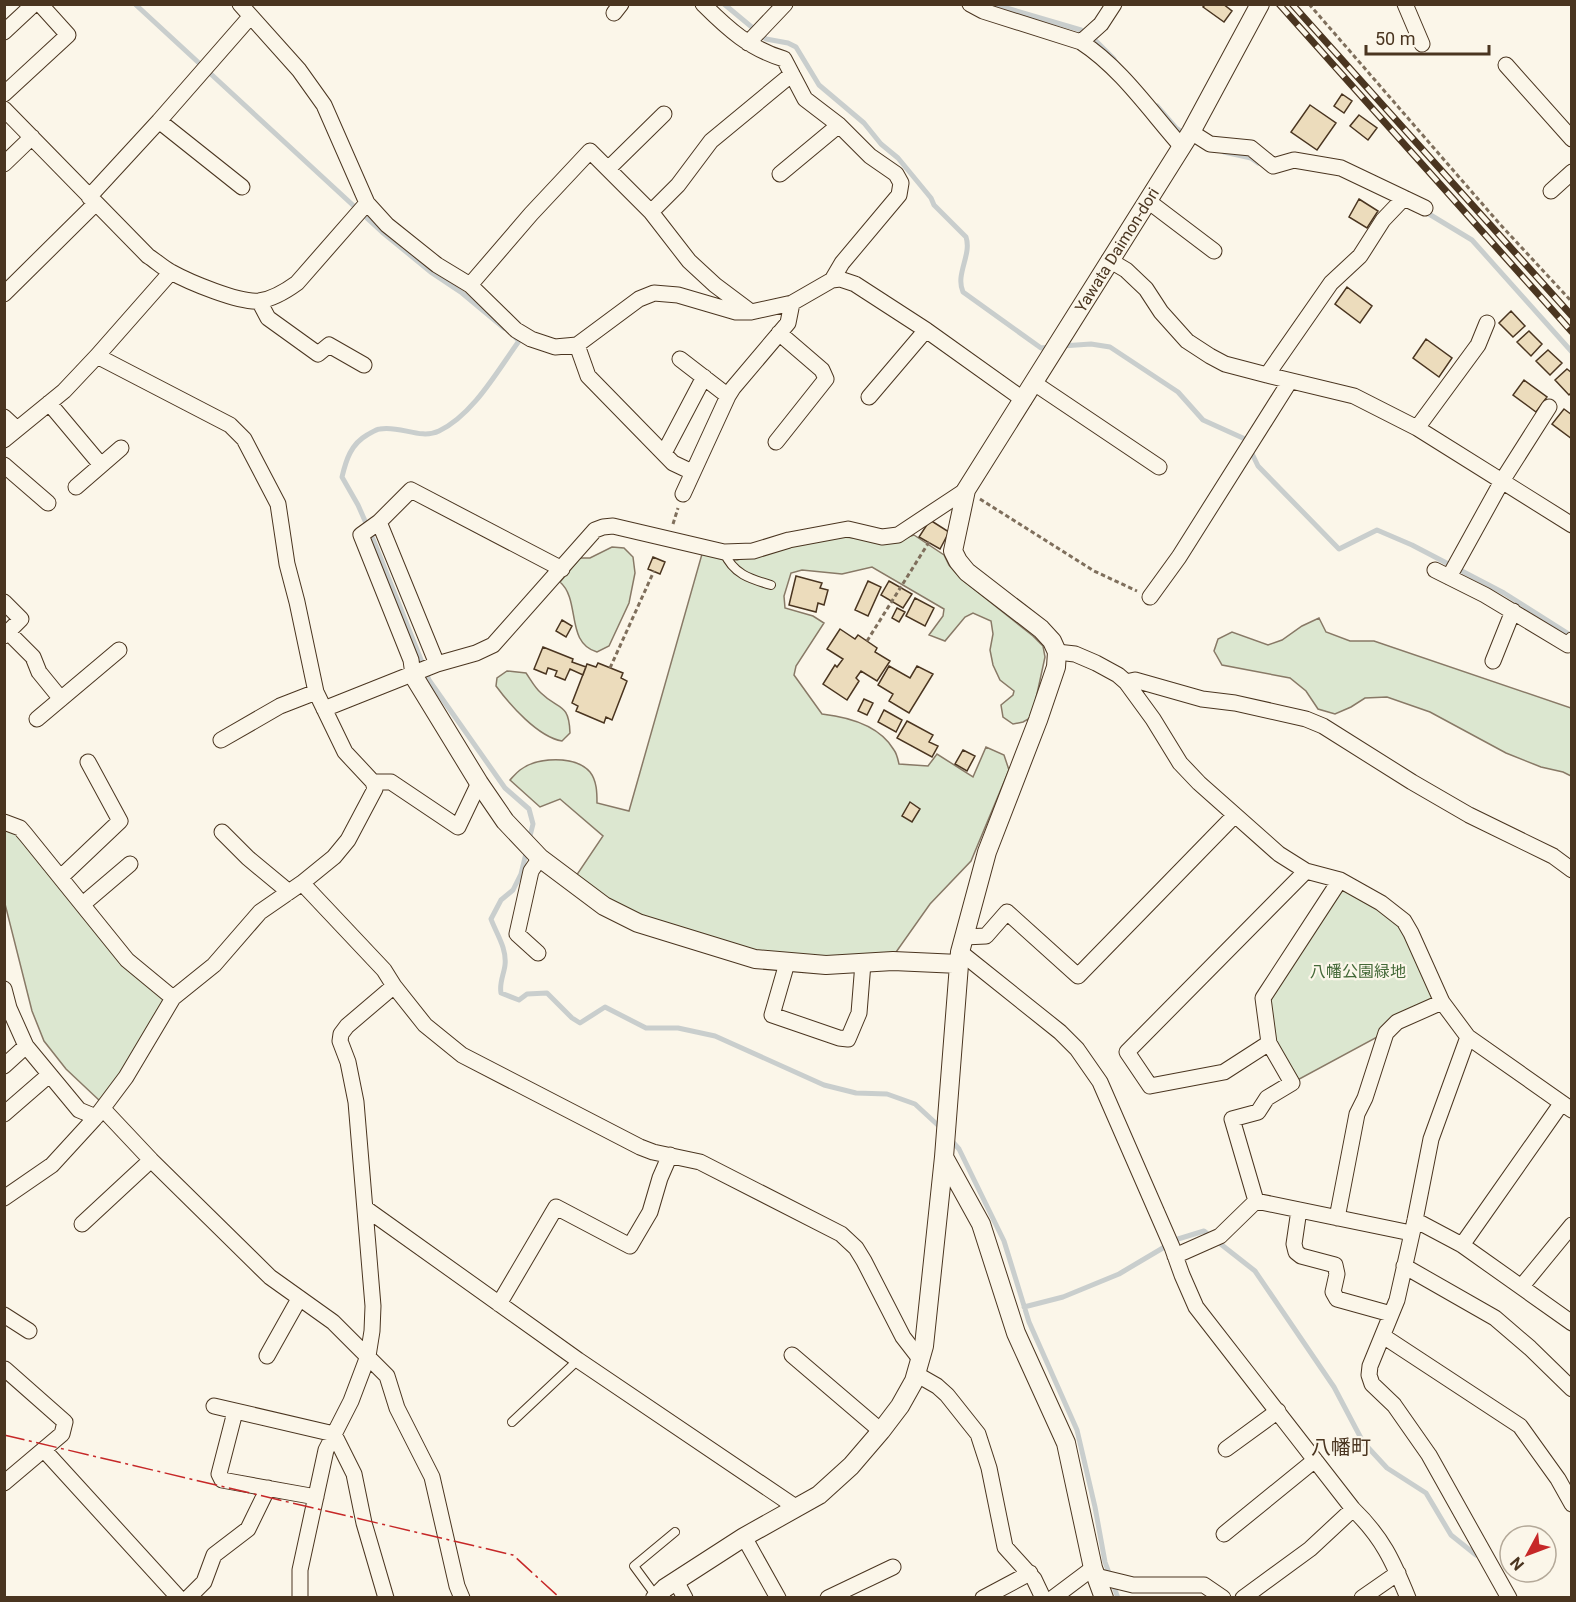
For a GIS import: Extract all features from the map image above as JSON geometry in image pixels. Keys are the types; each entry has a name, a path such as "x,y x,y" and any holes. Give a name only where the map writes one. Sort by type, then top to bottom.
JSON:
{"street":[{"path":"4,32 34,4"},
{"path":"4,94 68,35 40,4"},
{"path":"240,4 299,70 324,105 367,203 387,225 437,265 470,285 516,330 531,339 555,346 577,345 639,299 654,293 666,293 736,312 751,312 792,303 832,280 840,279 855,284 926,330 1024,400"},
{"path":"703,4 730,31 766,53 784,58 805,99 838,125 870,156 896,174 901,188 899,195 842,263 832,280"},
{"path":"748,43 785,4"},
{"path":"970,4 983,11 1081,42 1111,66 1186,140 1251,148 1273,166 1294,160 1341,168 1425,208"},
{"path":"1081,42 1101,24 1114,4"},
{"path":"1405,4 1422,44"},
{"name":"Yawata Daimon-dori","path":"966,490 1186,140 1259,5"},
{"path":"4,294 92,200 250,17"},
{"path":"1506,65 1572,139"},
{"path":"651,212 678,185 711,141 792,74"},
{"path":"4,109 148,256 171,272 244,300 259,301 285,292 297,283 367,203"},
{"path":"609,168 664,114"},
{"path":"159,121 242,187"},
{"path":"780,174 838,125"},
{"path":"4,164 32,136"},
{"path":"470,285 531,214 590,151 651,212 689,261 715,285 751,312"},
{"path":"1551,191 1572,172"},
{"path":"1267,375 1331,283 1360,256 1383,220 1404,198"},
{"path":"1148,201 1214,250"},
{"path":"1109,260 1126,270 1146,289 1161,312 1187,340 1210,356 1225,364 1354,396 1417,428 1572,525"},
{"path":"4,440 64,391 171,272"},
{"path":"259,301 267,318 318,354 329,345 364,365"},
{"path":"683,494 733,387 788,323 792,303"},
{"path":"1417,428 1478,345 1487,323"},
{"path":"869,397 926,330"},
{"path":"776,442 826,379 822,370 779,333"},
{"path":"577,345 588,376 673,463 693,472"},
{"path":"4,1198 52,1165 100,1113 126,1077 173,998 213,965 260,912 334,857 348,840 375,789 374,782 345,752 316,692 287,564 278,504 244,439 230,425 97,356"},
{"path":"680,359 728,396"},
{"path":"664,453 704,377"},
{"path":"1150,597 1179,557 1290,381"},
{"path":"1034,383 1159,467"},
{"path":"49,403 101,465"},
{"path":"1549,407 1442,573 1514,611 1568,645 1572,640"},
{"path":"4,417 17,429"},
{"path":"76,487 121,448"},
{"path":"4,465 48,503"},
{"path":"562,569 411,490 379,522 361,535 411,660 413,675 505,821 540,858 604,906 638,923 755,959 826,965 893,961 961,951 986,936 1007,912 1078,976 1235,815"},
{"path":"324,709 437,664 476,653 493,645 595,530 603,526 613,526 724,552 753,551 789,540 848,529 882,537 898,536 966,490"},
{"path":"655,1597 744,1537 819,1494 851,1466 900,1406 918,1367 924,1346 944,1157 961,951 987,852 1038,720 1056,667 1057,652 1052,641 1041,630 967,572 958,561 953,551 966,490"},
{"path":"379,522 437,664"},
{"path":"4,602 21,619 6,634 33,657 39,672 62,699"},
{"path":"1493,661 1514,611"},
{"path":"38,719 119,650"},
{"path":"1057,652 1075,654 1096,663 1126,682 1153,719 1180,763 1199,783 1279,854 1306,872 1340,880 1381,903 1404,921 1442,1002 1468,1037 1566,1107 1462,1245"},
{"path":"1126,682 1135,681 1202,699 1235,703 1306,719 1323,726 1468,815 1546,851 1572,870"},
{"path":"221,740 280,706 316,692"},
{"path":"61,877 120,822 88,762"},
{"path":"374,782 391,782 458,827 479,783"},
{"path":"4,822 20,828 127,960 173,998"},
{"path":"222,832 248,858 289,892"},
{"path":"538,953 518,933 531,871 540,858"},
{"path":"83,904 130,864"},
{"path":"1269,1043 1224,1072 1150,1086 1127,1052 1306,872"},
{"path":"1256,1201 1232,1119 1258,1112 1267,1098 1292,1083 1269,1043 1263,998 1340,880"},
{"path":"302,883 384,970 425,1025 462,1055 640,1147 652,1152 700,1162 841,1233 864,1261 918,1367 948,1395 978,1434 989,1468 1005,1546 1030,1573 1043,1598"},
{"path":"961,951 1047,1021 1077,1049 1100,1082 1196,1307 1353,1509 1370,1525 1384,1544 1408,1598"},
{"path":"787,963 772,1015 838,1038 848,1039 859,1013 863,963"},
{"path":"300,1598 300,1570 326,1450 351,1401 368,1356 373,1306 356,1101 348,1062 340,1041 341,1034 347,1026 394,986"},
{"path":"4,990 9,1008 26,1046 80,1110 100,1113 270,1277 333,1322 387,1376 397,1408 432,1477 457,1586 462,1598"},
{"path":"1337,1218 1357,1114 1365,1098 1386,1034 1397,1022 1442,1002"},
{"path":"1468,1037 1431,1138 1397,1300 1370,1366 1369,1376 1372,1384 1394,1405 1429,1455 1509,1598"},
{"path":"4,1066 26,1046"},
{"path":"4,1114 49,1075"},
{"path":"499,1304 556,1207 630,1246 650,1212 670,1155"},
{"path":"944,1157 981,1224 1016,1333 1066,1443 1094,1572 1104,1598"},
{"path":"82,1224 151,1160"},
{"path":"1176,1256 1220,1236 1256,1201"},
{"path":"1256,1201 1337,1218 1413,1227 1462,1245 1572,1323"},
{"path":"365,1208 578,1360 797,1508"},
{"path":"1299,1210 1294,1244 1296,1252 1301,1256 1335,1265 1337,1274 1333,1292 1337,1299 1391,1314"},
{"path":"1522,1286 1572,1225"},
{"path":"1404,1266 1495,1318 1572,1389"},
{"path":"267,1356 299,1299"},
{"path":"5,1315 29,1331"},
{"path":"1383,1336 1520,1426 1558,1479 1572,1504"},
{"path":"792,1354 881,1431"},
{"path":"4,1483 62,1434 65,1422 5,1369"},
{"path":"214,1406 334,1434"},
{"path":"1226,1449 1278,1411"},
{"path":"236,1412 219,1474 222,1480 316,1497"},
{"path":"334,1434 354,1474 364,1523 386,1598"},
{"path":"44,1450 179,1598"},
{"path":"1224,1534 1315,1460"},
{"path":"188,1598 204,1582 214,1555 248,1529 268,1488"},
{"path":"1244,1598 1310,1549 1353,1509"},
{"path":"744,1537 778,1598"},
{"path":"828,1598 893,1567"},
{"path":"1053,1598 1094,1572"},
{"path":"1094,1572 1133,1585 1204,1585 1223,1598"},
{"path":"983,1598 1030,1573"},
{"path":"1362,1598 1398,1573"},
{"path":"676,1581 685,1598"}],"lane":[{"path":"724,552 738,572 745,577 771,585"},
{"path":"512,1422 578,1360"},
{"path":"655,1597 634,1566 675,1532"}],"path":[{"path":"1309,4 1498,222 1572,302"},
{"path":"966,490 1094,571 1150,597"},
{"path":"867,641 929,542"},
{"path":"610,668 654,571"}],"green space":[{"path":"914,535 944,555 960,578 1033,636 1043,646 1045,657 1032,717 1013,724 1003,717 1001,705 1013,695 1014,691 1000,680 993,665 990,650 993,634 991,621 973,613 965,617 945,641 929,635 943,616 944,609 872,567 842,574 802,570 791,573 784,596 785,608 813,616 824,623 796,666 794,675 822,714 853,720 872,729 888,742 896,753 899,764 928,766 937,754 973,777 986,747 1004,755 1009,770 971,861 930,904 894,955 824,958 757,952 641,916 606,898 576,876 603,836 560,799 540,807 510,780 520,770 536,762 566,760 583,766 590,772 596,787 597,803 629,811 702,554 737,560 791,546 841,537 898,540"},
{"path":"612,547 624,548 633,557 635,573 629,603 609,646 597,652 587,647 581,640 570,599 560,582 580,558 590,558"},
{"path":"1319,618 1326,632 1350,641 1374,641 1571,708 1571,776 1506,753 1430,712 1387,697 1365,698 1335,714 1318,709 1306,691 1290,678 1222,665 1214,651 1218,639 1232,632 1268,645 1282,640 1302,626"},
{"path":"507,671 526,673 539,691 565,711 570,733 562,741 534,727 502,694 496,686 497,678"},
{"path":"5,824 165,1000 121,1077 101,1102 66,1069 44,1041 32,1011 5,904"},
{"name":"八幡公園緑地","path":"1340,880 1392,911 1442,1002 1292,1083 1269,1043 1263,998"}],"building":[{"path":"1206,4 1223,4 1232,11 1224,22 1203,7"},
{"path":"1342,94 1352,101 1344,113 1334,106"},
{"path":"1310,105 1336,123 1317,150 1291,132"},
{"path":"1359,115 1377,128 1368,140 1350,126"},
{"path":"1359,199 1378,211 1367,228 1349,217"},
{"path":"1347,287 1372,306 1360,323 1335,304"},
{"path":"1511,311 1525,326 1513,337 1499,323"},
{"path":"1529,331 1542,344 1531,356 1517,342"},
{"path":"1426,339 1452,358 1439,377 1413,358"},
{"path":"1548,350 1562,363 1550,375 1536,361"},
{"path":"1567,369 1572,373 1572,392 1569,395 1555,380"},
{"path":"1524,380 1547,397 1536,412 1513,395"},
{"path":"1564,409 1572,415 1572,439 1552,424"},
{"path":"930,520 949,532 940,549 919,537"},
{"path":"653,557 665,562 660,574 648,569"},
{"path":"796,576 822,583 820,588 828,590 824,605 818,603 816,612 789,605"},
{"path":"868,581 881,587 868,616 855,610"},
{"path":"889,581 912,594 903,608 881,595"},
{"path":"915,598 934,608 925,626 906,616"},
{"path":"897,608 905,612 899,622 892,618"},
{"path":"562,620 572,626 566,637 556,631"},
{"path":"840,629 855,639 858,635 877,648 875,652 890,661 877,681 861,671 856,678 859,681 847,700 823,684 835,665 837,667 843,659 827,649"},
{"path":"543,647 586,667 583,675 570,669 565,680 555,676 557,671 548,668 546,674 534,669"},
{"path":"598,663 623,673 621,678 627,681 612,720 606,717 604,723 576,711 578,706 572,703 587,664 596,667"},
{"path":"889,666 910,678 917,666 933,674 909,713 889,701 893,694 878,685"},
{"path":"864,699 873,703 867,715 858,711"},
{"path":"884,710 902,720 896,732 878,722"},
{"path":"907,721 933,735 929,742 938,746 932,757 897,738"},
{"path":"963,750 975,756 967,771 955,764"},
{"path":"910,802 920,809 912,822 902,816"}],"waterway":[{"path":"135,4 382,232 504,328"},
{"path":"724,4 766,39 788,43 796,47 819,85 864,123 881,144 898,158 931,198 934,205 966,237 967,251 961,278 963,292 1041,348 1050,347"},
{"path":"993,4 1081,30"},
{"path":"1093,38 1114,59"},
{"path":"1157,106 1176,128 1187,135"},
{"path":"1224,152 1251,158 1258,163"},
{"path":"1424,211 1472,240 1572,352"},
{"path":"514,336 519,341 484,391 451,424 439,431 425,434 387,428 375,430 361,439 353,448 342,477 373,539 429,680 505,788 529,809 533,824 529,840"},
{"path":"1062,346 1091,344 1110,347 1178,392 1203,420 1245,439 1258,466 1339,549 1377,530 1412,545 1504,593 1572,636"},
{"path":"527,849 521,874 513,890 501,900 491,919 501,941 505,959 501,993 519,1000 527,994 547,993 580,1023 605,1007 646,1028 678,1028 715,1036 824,1085 856,1093 887,1094 915,1104 941,1128"},
{"path":"951,1140 959,1149 1004,1241 1029,1322 1077,1430 1105,1562 1118,1598"},
{"path":"1024,1307 1063,1297 1119,1274 1178,1239 1204,1231 1255,1271 1334,1387 1363,1442 1387,1468 1426,1493 1451,1535 1476,1555"}],"railway":[{"path":"1279,4 1572,332"},
{"path":"1292,4 1572,316"}],"power":[{"path":"4,1435 513,1555 560,1598"}],"district":[{"name":"八幡町","path":"1341,1447"}]}
